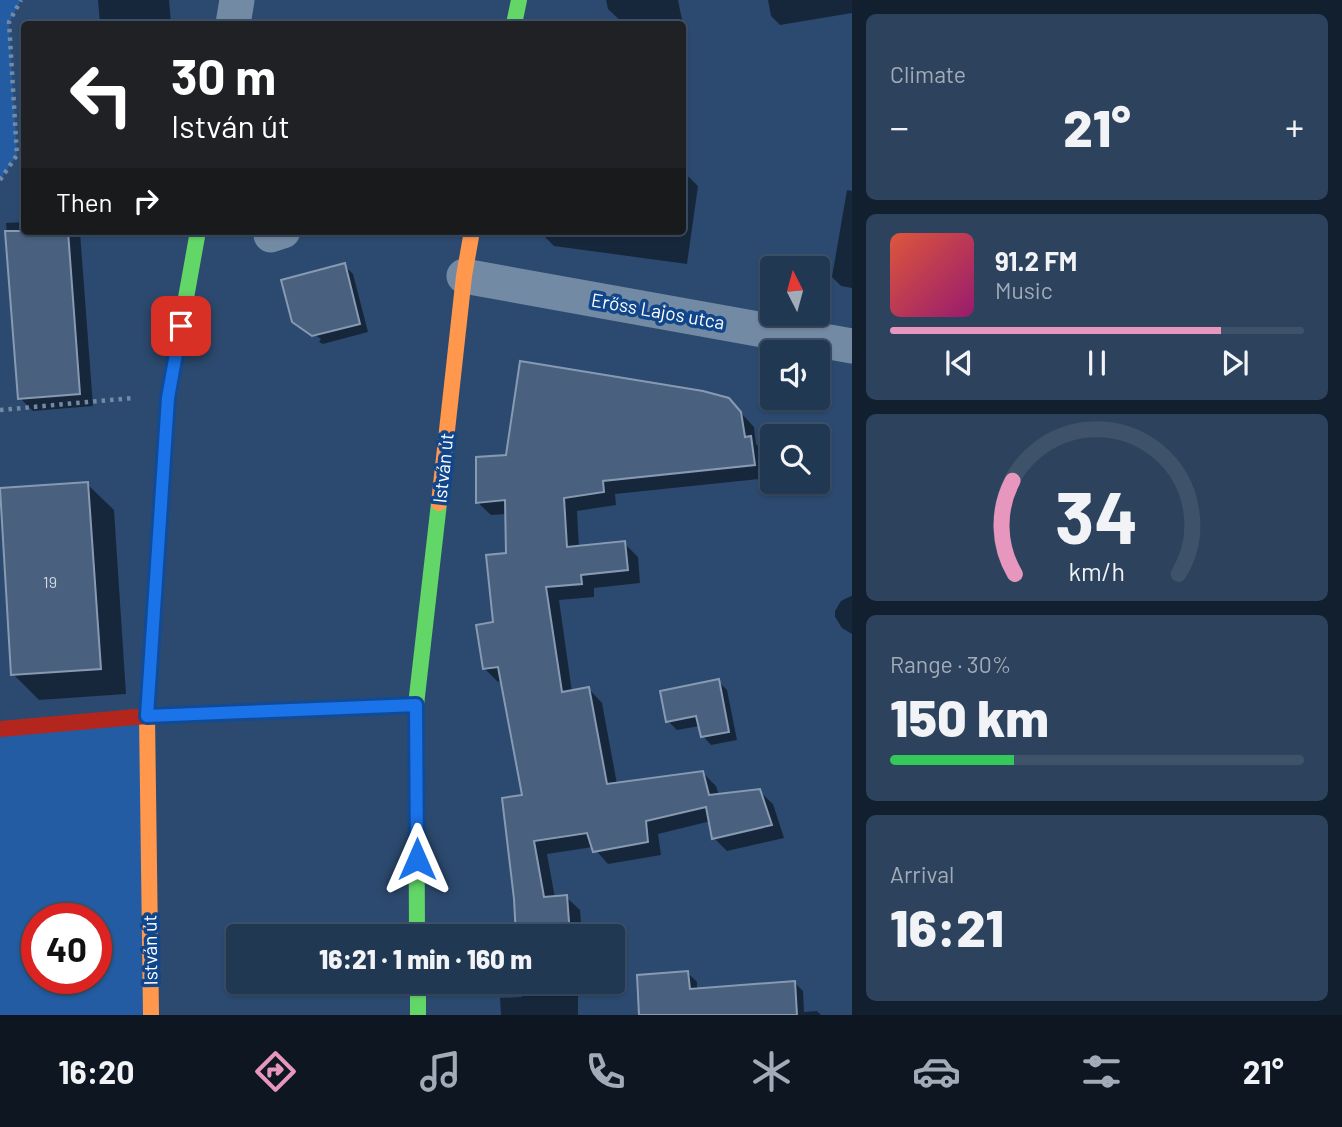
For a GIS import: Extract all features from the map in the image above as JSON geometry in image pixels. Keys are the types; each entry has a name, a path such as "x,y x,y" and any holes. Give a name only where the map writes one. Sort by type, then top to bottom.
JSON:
{"street":[{"path":"234,21 237,0"},
{"path":"515,21 519,0"},
{"name":"István út","path":"151,1015 147,716 168,398 197,235"},
{"name":"István út","path":"418,924 416,705 464,275 471,235"},
{"name":"Erőss Lajos utca","path":"464,275 852,345"},
{"path":"0,729 147,716 416,705"},
{"path":"418,994 418,1015"}],"path":[{"path":"0,180 17,155 9,23 21,0"},
{"path":"0,410 129,398 168,398"}],"shaded area":[{"path":"0,0 21,0 9,23 17,155 0,180"},
{"path":"147,716 151,1015 0,1015 0,728"}],"building":[{"path":"5,231 21,231 21,235 68,235 80,394 18,399"},
{"path":"345,263 360,324 312,336 292,322 281,280"},
{"path":"520,361 703,391 729,398 741,412 745,437 751,436 755,465 603,481 604,492 564,498 567,547 625,541 628,570 581,575 582,584 546,587 562,692 589,687 607,784 703,771 709,795 760,789 772,825 712,839 706,807 646,821 648,842 593,852 587,833 534,841 544,897 567,895 569,924 515,924 502,798 522,795 498,667 483,669 476,625 493,622 486,555 506,553 505,500 476,503 476,457 506,455"},
{"path":"88,482 101,669 11,675 0,488"},
{"path":"719,679 729,732 701,737 696,716 666,722 660,691"},
{"path":"688,971 690,989 795,981 797,1015 639,1015 637,975"}],"traffic: fast":[{"path":"515,21 519,0"},
{"path":"166,432 168,398 197,235"},
{"path":"417,924 416,705 439,503"},
{"path":"418,994 418,1015"}],"traffic: slow":[{"path":"439,503 464,276 471,235"},
{"path":"151,1015 147,716 166,432"}],"traffic: jam":[{"path":"0,729 147,716 416,705"}],"route":[{"path":"181,326 168,398 147,716 416,705 417,859"}]}
